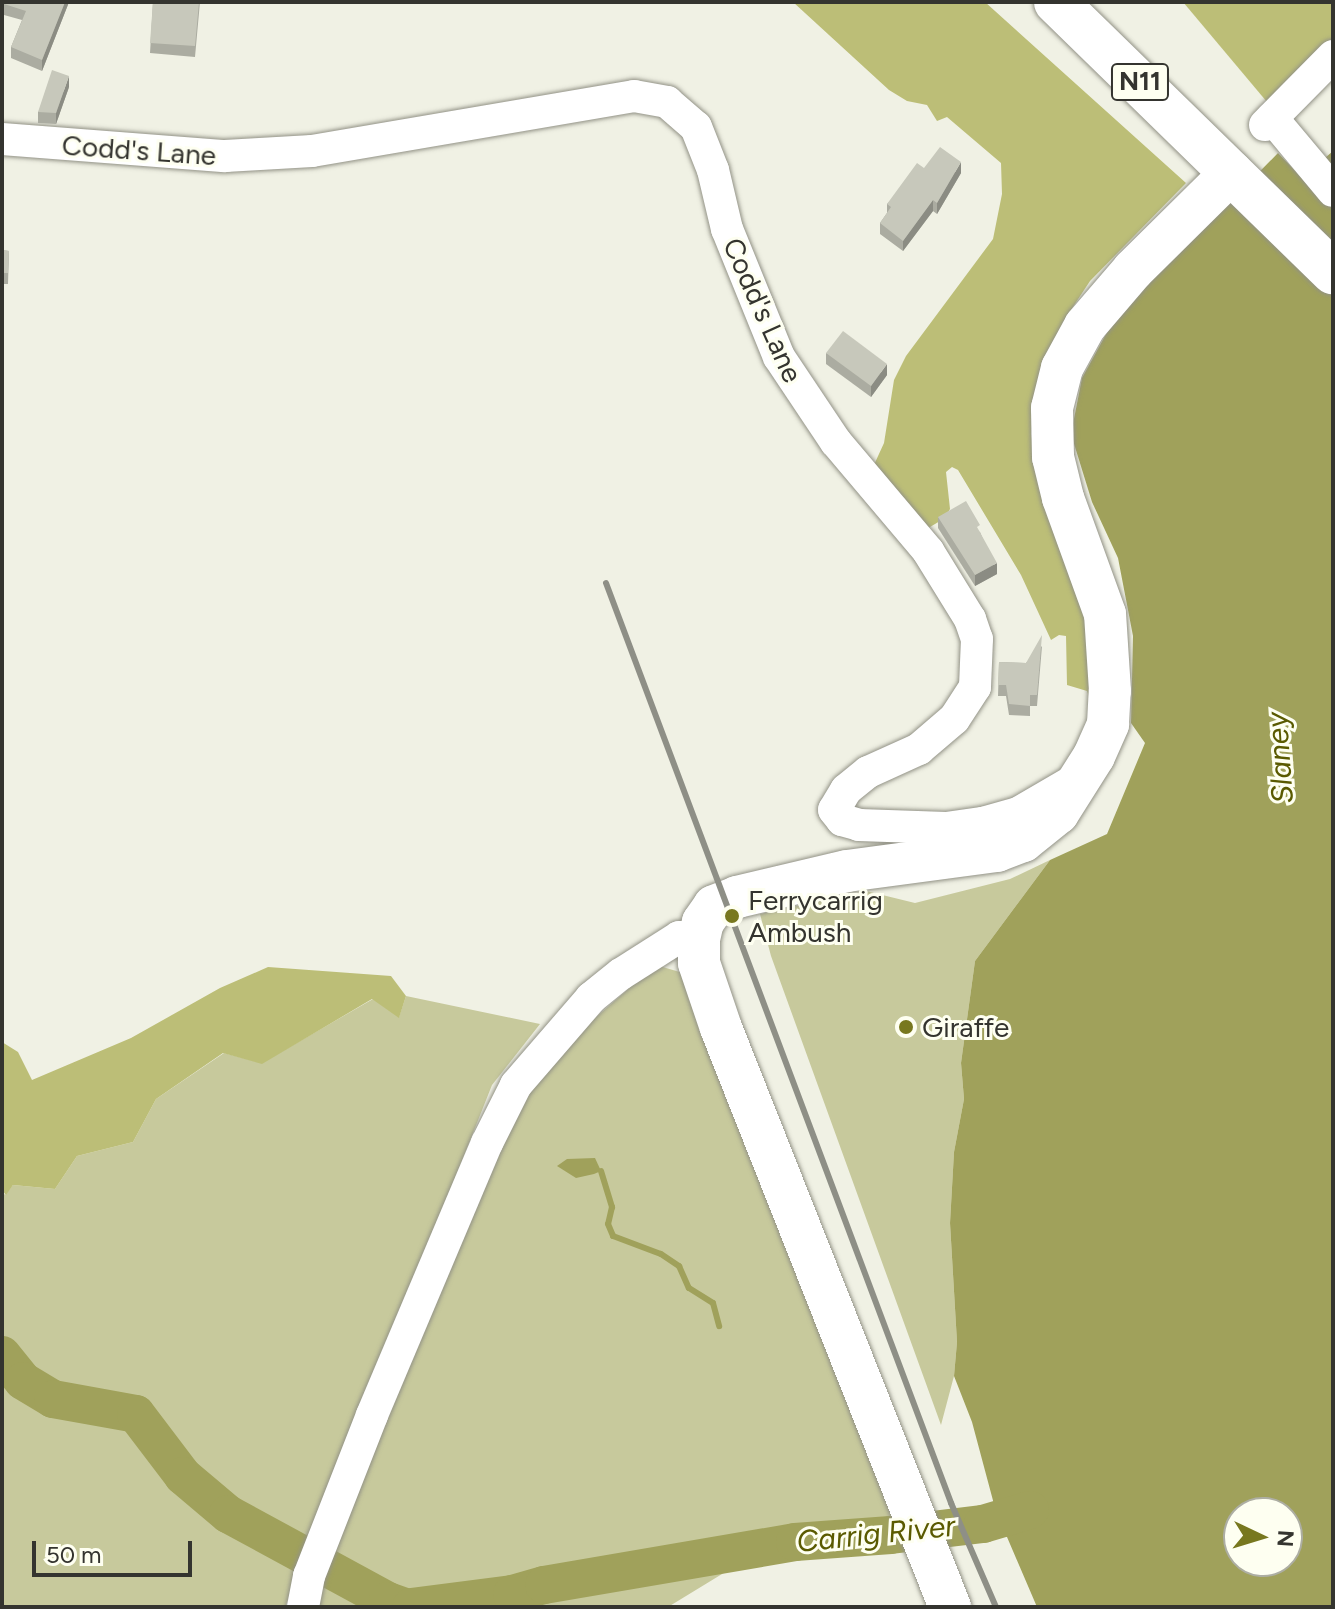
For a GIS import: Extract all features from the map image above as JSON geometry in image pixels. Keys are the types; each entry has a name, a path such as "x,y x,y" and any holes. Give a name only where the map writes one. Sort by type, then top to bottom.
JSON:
{"highway":[{"name":"N11","path":"1056,2 1333,272"}],"main road":[{"path":"950,1607 721,1028 699,963 699,939 703,922 714,906 737,897 847,871 970,857 1023,841 1058,813 1085,774 1108,724 1110,652 1105,614 1063,498 1053,457 1052,408 1062,368 1085,326 1133,270 1239,178"}],"street":[{"path":"1333,56 1268,122 1333,191"},
{"name":"Codd's Lane","path":"2,139 225,156 283,153 312,151 634,96 667,102 696,127 713,170 727,229 779,357 836,442 928,551 970,619 977,639 975,687 954,719 919,749 868,772 846,790 834,810 842,820 859,825 946,828 971,825 1018,813 1085,774"},
{"path":"306,1592 372,1415 487,1143 516,1085 591,998 621,974 679,937 699,939"}],"green space":[{"path":"793,2 985,2 1186,183 1090,281 1063,322 1041,370 1031,434 1048,515 1085,610 1093,707 1087,691 1067,685 1066,636 1059,635 1051,640 1021,575 958,470 952,467 946,472 950,509 945,518 925,530 873,467 884,443 894,380 906,356 993,239 1002,194 1001,163 947,117 937,121 927,105 907,101 889,90"},
{"path":"1183,2 1333,2 1333,47 1267,102"},
{"path":"1050,860 975,961 961,1063 964,1099 954,1152 950,1223 957,1342 954,1376 941,1425 771,956 760,914 866,891 915,903 1010,879"},
{"path":"656,965 683,973 893,1519 745,1540 727,1571 668,1607 312,1607 330,1552 499,1141 530,1084 587,1025"},
{"path":"268,967 391,976 406,996 399,1018 372,999 262,1064 223,1053 156,1099 133,1142 77,1156 55,1189 13,1185 6,1195 2,1190 2,1042 18,1052 32,1080 131,1038 220,988"},
{"path":"406,996 540,1024 492,1085 285,1607 2,1607 2,1190 5,1195 13,1185 55,1189 77,1156 133,1142 156,1099 224,1053 262,1063 373,999 399,1017"}],"water":[{"name":"Slaney","path":"1333,151 1333,1607 1037,1607 1007,1537 983,1524 995,1508 972,1422 954,1376 957,1342 950,1223 954,1152 964,1099 961,1063 975,961 1050,860 1107,834 1145,743 1131,723 1133,636 1118,558 1092,502 1071,434 1082,378 1122,305 1163,270 1278,153 1302,178"},
{"path":"595,1158 601,1171 576,1178 557,1166 567,1159"}],"building":[{"path":"4,2 65,2 42,60 11,47 26,11"},
{"path":"153,2 199,2 195,46 150,43"},
{"path":"52,70 69,76 56,113 38,112"},
{"path":"940,147 961,162 937,203 933,200 903,241 880,223 891,207 887,204 917,163 924,168"},
{"path":"2,250 9,251 8,273 2,273"},
{"path":"843,331 887,364 871,386 826,353"},
{"path":"966,501 997,563 975,575 938,517"},
{"path":"1042,635 1037,695 1030,695 1030,706 1009,704 1006,685 998,685 999,662 1026,663"}],"waterway":[{"path":"601,1171 612,1207 608,1224 613,1236 661,1254 679,1266 689,1288 713,1303 719,1326"},
{"name":"Carrig River","path":"2,1355 23,1381 53,1399 136,1414 183,1476 228,1514 388,1601 405,1607"},
{"name":"Carrig River","path":"411,1607 512,1594 544,1585 795,1542 983,1524 1030,1510"}],"railway":[{"path":"606,583 951,1503 996,1607"}],"place":[{"name":"Ferrycarrig Ambush","path":"732,916"},
{"name":"Giraffe","path":"906,1027"}]}
